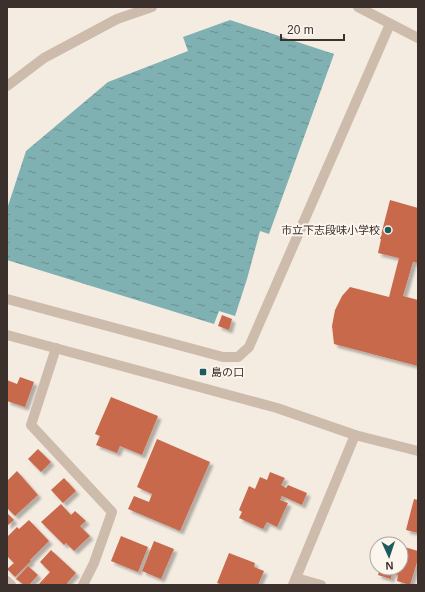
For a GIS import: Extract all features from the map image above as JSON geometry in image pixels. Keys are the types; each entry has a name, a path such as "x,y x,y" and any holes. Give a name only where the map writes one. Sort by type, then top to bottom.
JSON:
{"street":[{"path":"7,86 44,58 117,19 152,7"},
{"path":"358,7 418,38"},
{"path":"7,300 223,358 238,357 249,347 390,24"},
{"path":"7,335 276,408 355,435 418,451"},
{"path":"56,348 31,425 112,512 94,563 83,585"},
{"path":"321,585 295,582 355,435"},
{"path":"7,582 11,585"}],"water":[{"path":"230,20 334,54 269,234 260,231 235,316 219,311 214,324 7,260 7,209 26,151 108,82 188,51 183,37"}],"building":[{"path":"390,200 418,208 418,263 413,262 403,296 418,300 418,366 334,344 332,326 335,310 342,296 350,287 389,297 399,258 378,253"},
{"path":"222,315 232,319 229,330 218,326"},
{"path":"20,377 34,382 25,407 7,401 7,380 17,384"},
{"path":"111,397 158,416 142,455 120,446 117,453 96,445 100,436 95,434"},
{"path":"157,439 210,462 180,531 128,509 134,496 149,502 152,494 137,487"},
{"path":"38,449 51,462 41,472 28,459"},
{"path":"17,471 38,495 15,516 7,508 7,481"},
{"path":"270,472 285,478 281,485 286,488 288,485 307,493 302,505 282,496 280,500 288,503 277,527 267,522 263,529 239,518 242,512 239,510 249,486 255,489 260,477 267,480"},
{"path":"64,478 76,491 63,503 51,490"},
{"path":"414,499 418,500 418,533 406,530"},
{"path":"61,504 71,515 75,511 86,521 80,526 90,536 74,551 66,543 64,545 41,522"},
{"path":"7,513 14,520 7,526"},
{"path":"29,520 49,541 15,577 7,569 14,563 7,556 7,537 17,527 19,529"},
{"path":"121,536 148,547 138,572 111,561"},
{"path":"154,541 174,549 161,579 142,571"},
{"path":"409,548 418,551 418,559 410,585 397,581 398,576 409,576"},
{"path":"51,550 76,573 67,583 69,585 38,585 50,572 40,562"},
{"path":"229,553 255,563 254,567 264,571 258,585 223,585 217,583"},
{"path":"28,566 38,575 29,585 24,585 16,579"},
{"path":"381,576 392,576 391,579"}],"place":[{"name":"市立下志段味小学校","path":"388,230"},
{"name":"島の口","path":"203,372"}]}
